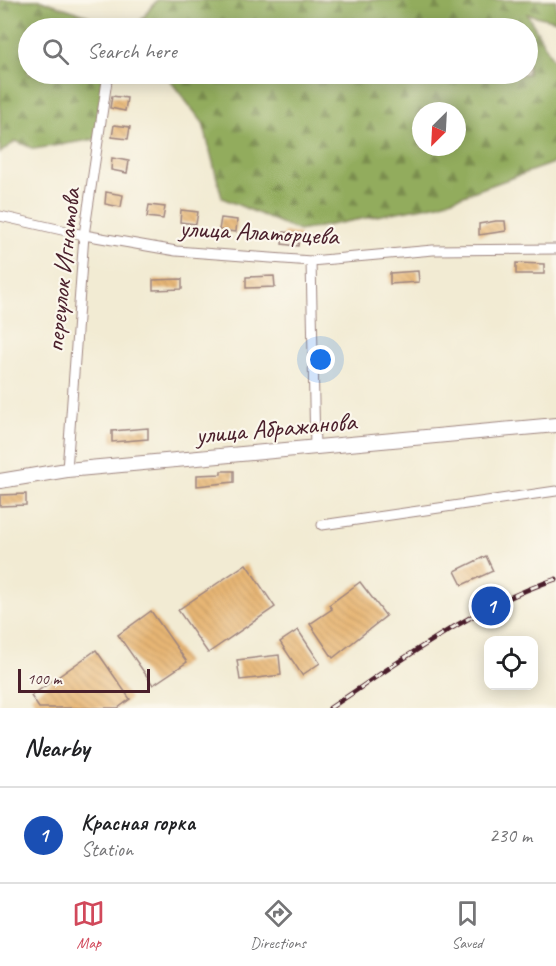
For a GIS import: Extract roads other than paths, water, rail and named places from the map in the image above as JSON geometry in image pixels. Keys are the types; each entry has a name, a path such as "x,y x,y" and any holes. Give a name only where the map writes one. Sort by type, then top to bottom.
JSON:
{"main road":[{"name":"улица Абражанова","path":"0,481 67,470 315,449 556,425"}],"street":[{"name":"переулок Игнатова","path":"67,470 84,235 107,84"},
{"name":"улица Алаторцева","path":"0,216 84,235 176,251 311,261 433,250 556,249"},
{"path":"311,261 315,449"},
{"path":"322,525 556,491"}],"railway":[{"path":"330,708 411,653 467,619 556,579"}],"place":[{"name":"Красная горка","path":"491,606"}]}
